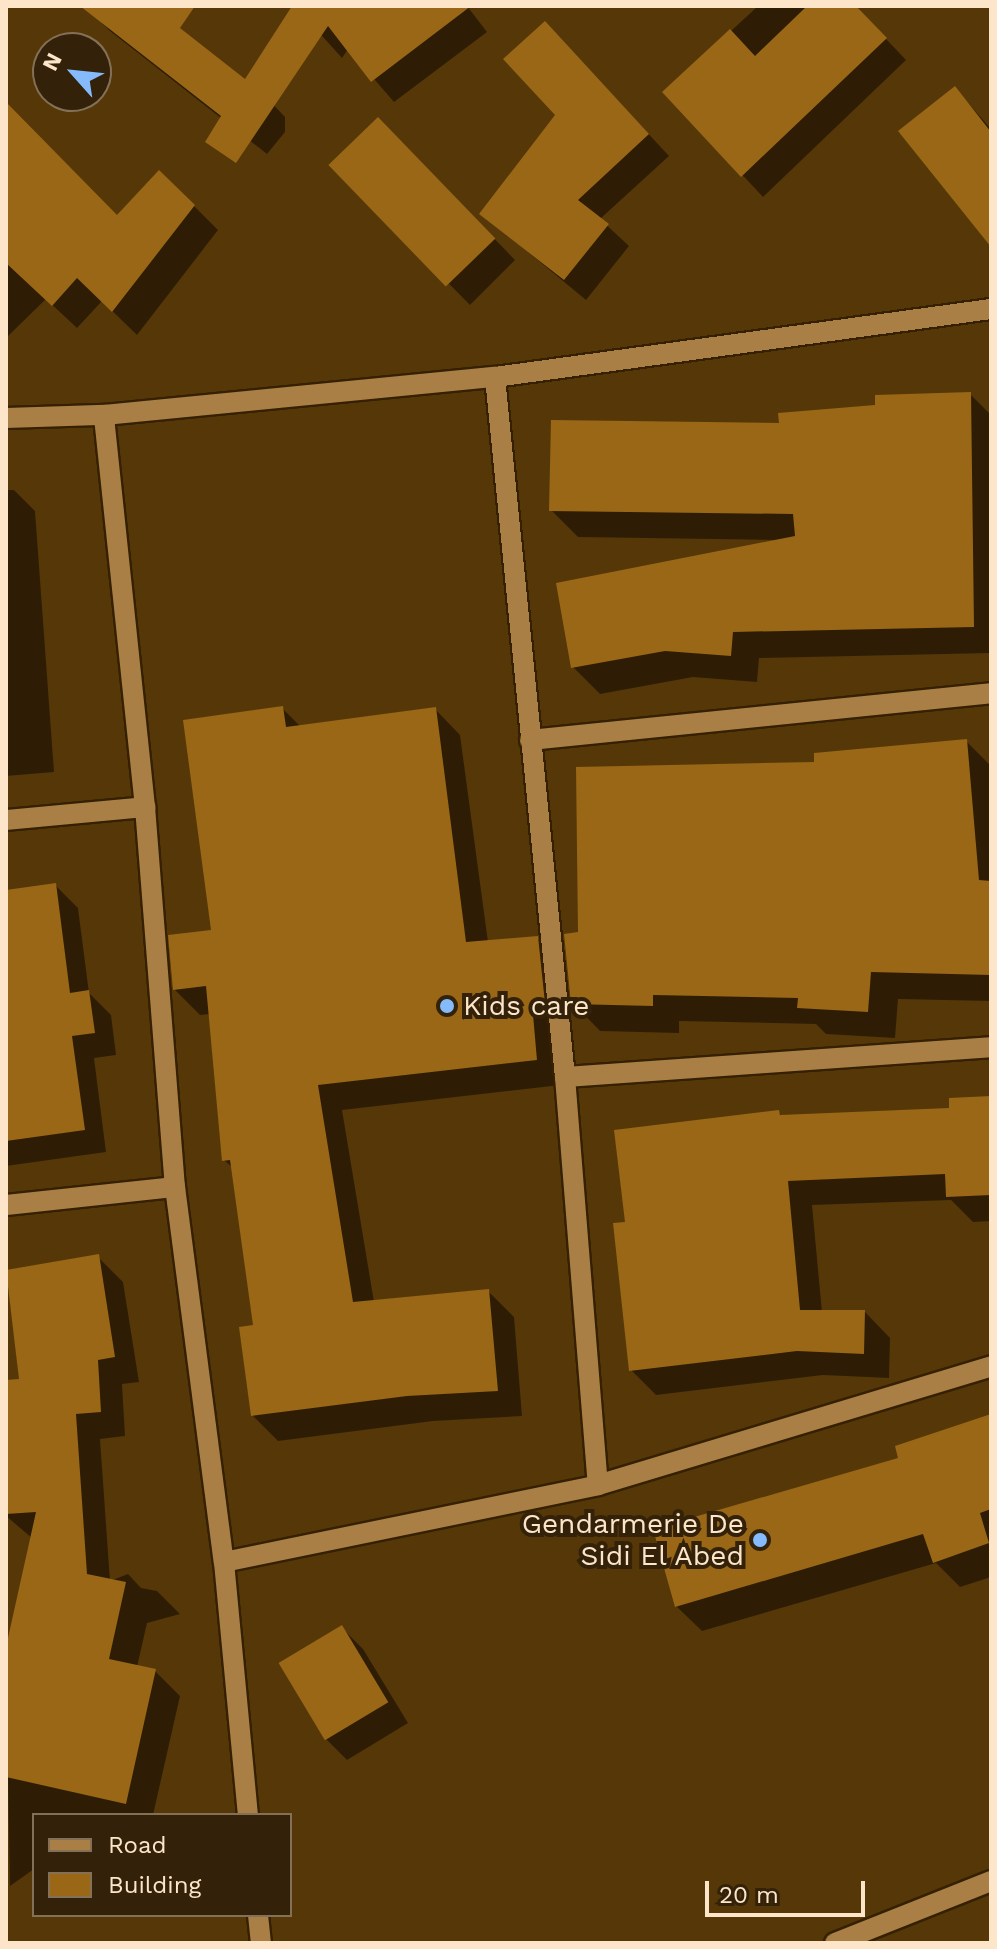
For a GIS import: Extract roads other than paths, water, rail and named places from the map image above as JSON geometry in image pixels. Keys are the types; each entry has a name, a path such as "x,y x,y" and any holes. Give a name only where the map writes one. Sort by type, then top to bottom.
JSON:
{"street":[{"path":"6,418 104,415 495,377 991,309"},
{"path":"495,377 565,1077 598,1485"},
{"path":"104,415 145,807 175,1187 224,1562 248,1813"},
{"path":"530,740 991,693"},
{"path":"6,820 145,807"},
{"path":"565,1077 991,1047"},
{"path":"6,1205 175,1187"},
{"path":"224,1562 598,1485 991,1366"},
{"path":"835,1943 991,1881"},
{"path":"258,1917 261,1943"}],"place":[{"name":"Kids care","path":"447,1006"},
{"name":"Gendarmerie De Sidi El Abed","path":"760,1540"}]}
